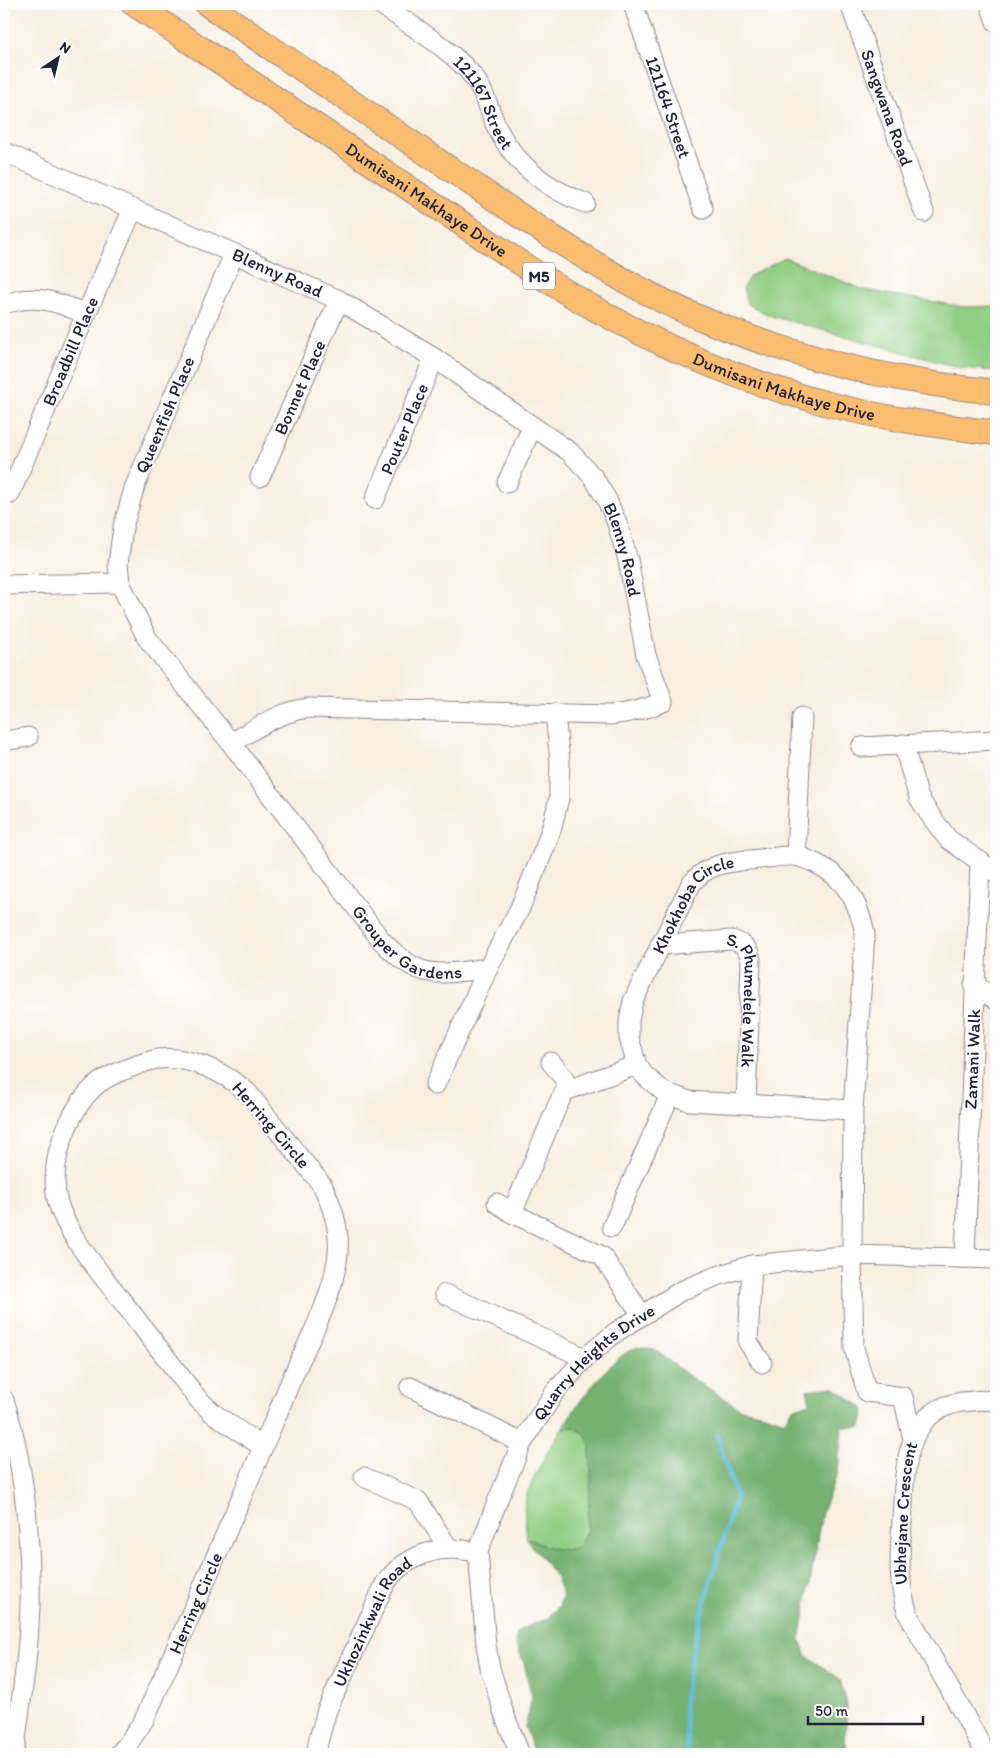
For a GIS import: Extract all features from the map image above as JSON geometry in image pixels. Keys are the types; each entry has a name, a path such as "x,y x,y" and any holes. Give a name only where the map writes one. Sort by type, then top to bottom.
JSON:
{"main road":[{"name":"Dumisani Makhaye Drive","path":"134,4 540,276 630,328 740,376 831,404 898,419 996,433"},
{"name":"Dumisani Makhaye Drive","path":"207,4 575,252 663,301 710,322 753,338 844,367 943,387 996,392"}],"street":[{"name":"121167 Street","path":"380,4 462,64 475,79 485,96 497,128 513,155 535,175 554,188 584,203"},
{"name":"121164 Street","path":"633,4 703,209"},
{"name":"Sangwana Road","path":"850,4 924,212"},
{"path":"990,4 996,22"},
{"name":"Blenny Road","path":"4,152 339,300 434,358 570,452 593,477 607,500 616,523 628,560 646,656 663,702 636,711 611,715 556,714"},
{"name":"Broadbill Place","path":"10,494 86,314 133,209"},
{"name":"Queenfish Place","path":"120,583 118,564 123,527 135,486 234,254"},
{"path":"4,304 22,300 46,299 86,314"},
{"name":"Bonnet Place","path":"260,477 339,300"},
{"name":"Pouter Place","path":"375,499 434,358"},
{"path":"507,483 532,427"},
{"path":"4,585 120,583"},
{"name":"Grouper Gardens","path":"120,583 147,638 231,743 381,940 401,960 423,972 434,973 488,968 520,908 552,827 559,798 560,762 556,714"},
{"path":"231,743 275,716 308,708 556,714"},
{"path":"796,856 802,718"},
{"path":"4,741 28,737"},
{"path":"861,747 996,740"},
{"path":"903,744 919,798 932,818 948,839 996,873"},
{"name":"Khokhoba Circle","path":"853,1110 689,1100 664,1092 644,1075 637,1066 629,1038 628,1021 634,1001 691,884 702,871 725,862 796,856 828,870 840,880 850,892 862,918 865,934 853,1110 852,1255 854,1348 867,1392 903,1397 913,1439"},
{"name":"Zamani Walk","path":"965,1258 980,861"},
{"name":"S. Phumelele Walk","path":"660,945 731,940 748,949 751,960 746,1104"},
{"path":"435,1085 488,968"},
{"path":"974,984 996,1000"},
{"name":"Herring Circle","path":"119,1754 144,1720 225,1537 297,1367 321,1317 333,1283 338,1259 339,1229 322,1185 247,1092 232,1079 201,1064 173,1059 158,1059 140,1064 114,1074 92,1088 73,1114 61,1140 55,1171 56,1195 69,1229 92,1262 198,1399 214,1414 263,1446"},
{"path":"551,1062 563,1077 568,1088"},
{"path":"637,1066 568,1088 504,1208 602,1256 642,1315"},
{"path":"612,1228 670,1095"},
{"name":"Quarry Heights Drive","path":"520,1754 504,1714 490,1668 486,1645 478,1552 522,1443 555,1392 585,1358 616,1332 681,1291 714,1277 752,1265 852,1255 996,1259"},
{"path":"752,1265 748,1342 762,1363"},
{"path":"446,1294 585,1358"},
{"path":"410,1387 522,1443"},
{"path":"4,1400 19,1468 30,1573 27,1652 14,1754"},
{"name":"Ubhejane Crescent","path":"986,1754 908,1614 903,1597 900,1562 906,1463 913,1439 919,1428 940,1409 956,1403 996,1401"},
{"path":"364,1477 418,1501 449,1549"},
{"name":"Ukhozinkwali Road","path":"317,1754 318,1742 327,1710 390,1575 414,1558 426,1554 449,1549 478,1552"}],"green space":[{"path":"785,258 864,290 964,307 996,306 996,371 961,368 771,316 747,304 743,287 750,276"},
{"path":"639,1347 655,1350 689,1376 741,1409 765,1414 784,1421 792,1409 810,1403 807,1390 833,1387 865,1409 861,1427 842,1427 838,1472 822,1512 800,1641 807,1656 840,1679 847,1707 845,1741 849,1754 535,1754 525,1727 532,1697 524,1663 515,1642 517,1633 521,1629 548,1618 559,1606 563,1595 553,1572 527,1538 560,1549 567,1550 580,1546 587,1529 591,1477 590,1443 584,1433 574,1427 562,1428 586,1394 607,1369 629,1351"},
{"path":"574,1427 584,1433 590,1443 591,1477 587,1529 580,1546 566,1550 547,1546 527,1538 524,1516 525,1502 535,1475 562,1428"}],"waterway":[{"path":"688,1754 684,1699 697,1629 736,1496 717,1434"}]}
